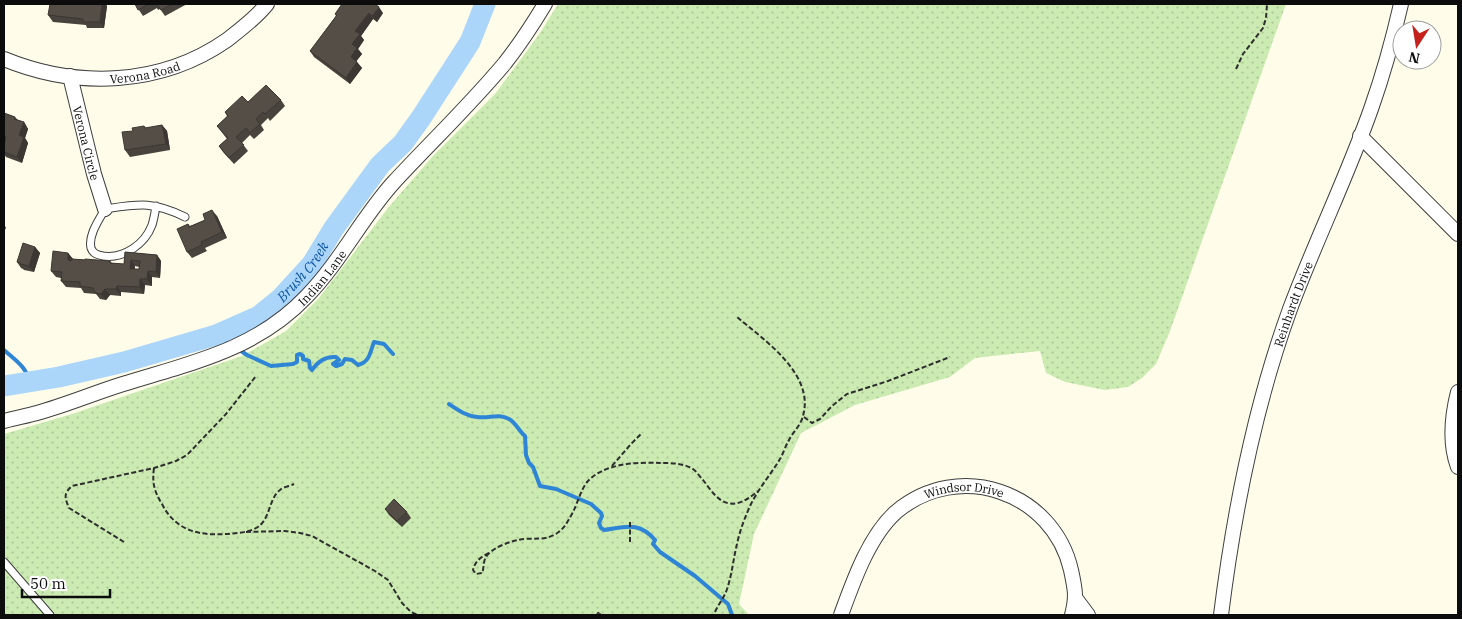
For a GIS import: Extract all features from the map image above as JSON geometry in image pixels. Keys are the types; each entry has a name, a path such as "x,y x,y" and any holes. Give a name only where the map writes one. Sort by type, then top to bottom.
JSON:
{"street":[{"name":"Verona Road","path":"4,58 20,65 70,76 137,77 187,62 216,47 239,31 267,4"},
{"name":"Indian Lane","path":"4,421 38,413 110,388 212,357 258,336 289,313 307,296 331,268 383,194 506,62 545,4"},
{"name":"Reinhardt Drive","path":"1221,615 1229,550 1244,473 1266,382 1289,311 1371,109 1385,66 1401,4"},
{"name":"Verona Circle","path":"70,76 94,174 105,209"},
{"path":"1360,136 1458,234"},
{"path":"1458,392 1452,426 1452,442 1458,467"},
{"name":"Windsor Drive","path":"841,615 871,545 890,518 914,500 929,493 962,486 997,490 1022,501 1049,524 1061,541 1069,560 1076,599 1072,615"},
{"path":"1076,599 1088,615"}],"lane":[{"path":"156,206 152,225 143,240 131,250 126,253 107,256 97,255 92,251 93,232 105,209 137,204 156,206 163,207 185,217"},
{"path":"4,562 50,615"}],"path":[{"path":"1236,69 1243,54 1263,28 1267,4"},
{"path":"715,612 725,594 730,579 743,523 758,491 782,456 788,441 803,417 805,405 804,390 786,359 737,317"},
{"path":"803,417 812,423 820,419 847,394 888,381 950,357"},
{"path":"124,542 69,508 65,499 67,491 72,486 154,468 176,462 188,455 226,414 256,376"},
{"path":"611,468 630,444 642,433"},
{"path":"489,553 485,559 482,574 476,574 473,570 474,564 480,558 489,553 507,543 523,539 540,539 554,536 564,528 587,482 605,469 626,464 680,464 694,470 716,496 726,503 736,504 747,500 758,491"},
{"path":"154,468 152,482 157,495 167,514 182,528 195,532 216,534 284,531 312,536 376,571 388,580 402,603 418,615"},
{"path":"244,532 257,528 264,520 274,498 280,490 294,484"},
{"path":"630,521 630,542"}],"green space":[{"path":"558,4 1286,4 1170,331 1156,364 1142,378 1128,387 1105,390 1065,382 1046,373 1040,351 975,358 950,377 855,405 801,433 754,534 739,604 749,615 4,615 4,434 72,414 242,356 286,331 319,298 388,208 432,157 495,94 540,33"}],"building":[{"path":"50,4 102,4 100,22 83,22 83,19 48,15"},
{"path":"135,4 149,4 138,10"},
{"path":"157,4 172,4 161,10"},
{"path":"342,4 375,4 379,7 372,16 369,13 355,31 360,34 352,44 357,48 351,57 357,62 346,78 310,51 337,15 335,14"},
{"path":"266,85 281,100 256,119 260,124 250,133 246,128 236,137 244,145 229,158 219,146 228,138 217,126 228,116 225,112 242,96 248,102"},
{"path":"4,113 24,122 19,135 24,137 17,157 4,152 6,137 4,136"},
{"path":"162,125 166,144 125,150 122,132 133,131 132,128"},
{"path":"212,210 222,232 201,242 202,245 187,252 177,229 188,224 189,227 205,220 203,214"},
{"path":"23,243 35,247 29,266 17,262"},
{"path":"53,251 68,253 68,260 71,261 72,259 85,259 124,264 125,252 157,255 156,272 148,271 147,279 140,279 140,287 117,286 116,289 105,289 101,294 96,293 93,288 80,286 80,282 61,281 62,272 51,271","holes":["131,260 140,261 139,269 130,269"]},
{"path":"394,499 407,512 397,521 385,509"}],"waterway":[{"name":"Brush Creek","path":"4,386 59,377 124,362 216,335 259,316 280,299 312,264 334,228 380,165 403,143 470,42 485,4"},
{"path":"216,335 230,344"},
{"path":"238,349 271,366 293,364 297,362 297,355 300,354 303,356 303,359 309,361 312,370 319,362 328,357 336,357 339,360 333,364 336,366 342,364 345,359 352,360 358,365 362,364 369,356 374,342 384,344 393,354"},
{"path":"4,350 23,368 29,382"},
{"path":"449,404 473,416 501,416 511,421 525,436 526,455 540,486 556,489 591,504 601,513 602,516 599,523 604,530 632,527 649,534 655,540 653,544 660,552 695,576 728,604 732,615"}]}
